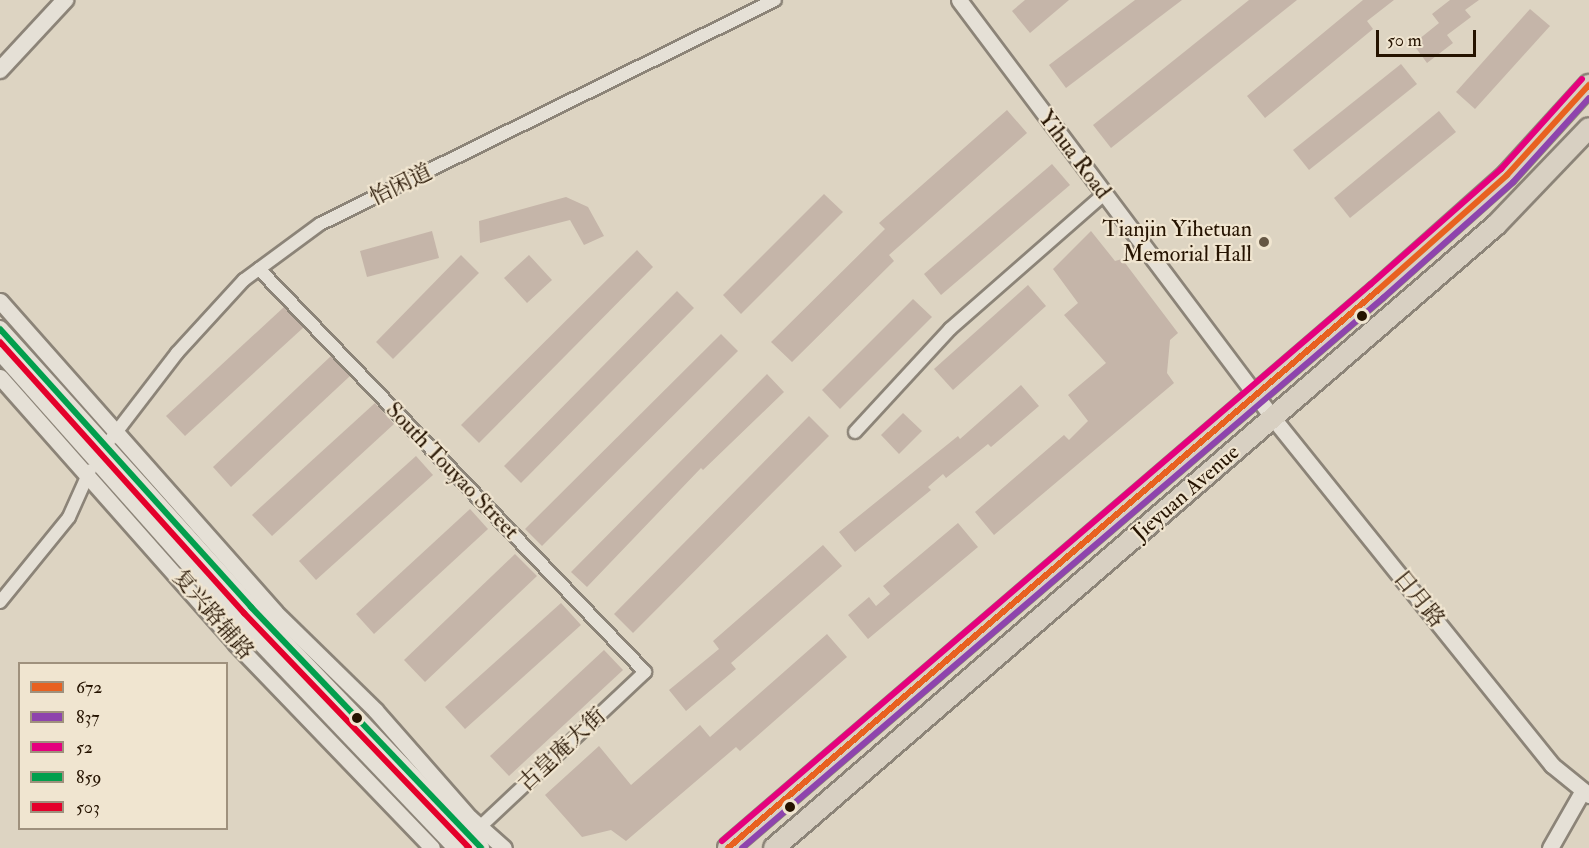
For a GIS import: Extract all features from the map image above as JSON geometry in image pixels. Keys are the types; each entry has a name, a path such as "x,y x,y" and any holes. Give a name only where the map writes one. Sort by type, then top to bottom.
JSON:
{"main road":[{"path":"0,70 65,0"},
{"name":"Jieyuan Avenue","path":"728,848 1257,395 1508,175 1589,85"},
{"name":"Jieyuan Avenue","path":"774,848 1520,204 1589,128"},
{"path":"0,328 96,460 481,848"},
{"path":"0,351 219,599 450,844"}],"street":[{"name":"怡闲道","path":"0,602 69,517 96,460 177,353 259,269 320,224 775,0"},
{"name":"Yihua Road","path":"959,0 1103,195 1257,395"},
{"path":"855,432 950,329 1103,195"},
{"name":"South Touyao Street","path":"259,269 645,672"},
{"name":"复兴路辅路","path":"0,301 275,612 396,731 479,828 504,848"},
{"name":"复兴路辅路","path":"0,377 96,460 235,643 432,848"},
{"name":"日月路","path":"1257,395 1273,418 1552,765 1586,793"},
{"name":"古皇庵大街","path":"479,828 645,672"},
{"path":"1550,848 1586,793"}],"building":[{"path":"1025,0 1069,0 1030,33 1012,11"},
{"path":"1135,0 1182,0 1066,88 1049,65"},
{"path":"1249,0 1297,0 1111,148 1093,125"},
{"path":"1363,0 1394,0 1367,21 1373,29 1265,118 1247,96"},
{"path":"1450,0 1479,0 1465,10 1471,17 1447,35 1453,43 1427,63 1413,44 1439,23 1432,14"},
{"path":"1530,9 1550,26 1475,109 1456,92"},
{"path":"1401,64 1417,84 1309,170 1293,150"},
{"path":"1007,110 1027,133 889,255 894,261 792,362 771,342 885,229 879,223"},
{"path":"1439,111 1456,132 1350,218 1334,198"},
{"path":"1052,164 1070,185 941,295 924,274"},
{"path":"824,194 843,212 741,314 723,295"},
{"path":"566,197 588,207 604,236 584,245 570,220 480,243 479,221"},
{"path":"432,231 439,258 367,277 360,251"},
{"path":"1091,231 1115,261 1122,259 1178,333 1170,340 1167,373 1174,383 994,535 975,512 1064,435 1069,440 1088,421 1068,395 1106,363 1064,315 1078,303 1053,269"},
{"path":"637,250 653,267 479,443 461,425"},
{"path":"461,255 479,273 393,359 376,342"},
{"path":"529,255 552,280 527,303 504,278"},
{"path":"1028,285 1046,306 953,390 934,369"},
{"path":"677,291 694,308 521,483 504,466"},
{"path":"913,299 932,317 840,409 822,390"},
{"path":"284,307 304,327 185,436 166,416"},
{"path":"721,334 738,351 542,546 525,529"},
{"path":"331,356 350,376 231,487 213,467"},
{"path":"767,374 784,392 703,470 701,468 587,587 571,572"},
{"path":"1021,385 1039,406 991,447 988,444 946,478 943,474 928,487 931,490 855,552 839,532 958,436 960,439"},
{"path":"375,403 394,424 272,536 252,515"},
{"path":"903,413 922,431 899,454 881,435"},
{"path":"809,416 829,436 633,633 614,614"},
{"path":"416,456 433,475 316,580 299,561"},
{"path":"470,509 488,529 374,634 356,614"},
{"path":"958,523 978,547 868,639 848,615 869,597 876,606 890,594 883,586"},
{"path":"823,545 842,566 731,663 736,669 686,711 669,690 719,649 713,641"},
{"path":"515,554 537,576 425,682 404,660"},
{"path":"561,603 581,625 465,729 445,707"},
{"path":"827,634 847,657 740,751 736,747 626,841 611,830 582,837 545,795 599,746 631,785 700,725 710,737"},
{"path":"604,650 623,670 509,776 490,756"}],"transit line":[{"name":"52","path":"722,841 1371,284 1501,169 1582,79"},
{"name":"672","path":"728,848 1377,291 1507,175 1589,85"},
{"name":"837","path":"742,848 1383,298 1513,182 1589,98"},
{"name":"859","path":"0,329 251,607 481,848"},
{"name":"503","path":"0,342 244,613 469,848"}],"place":[{"name":"Tianjin Yihetuan Memorial Hall","path":"1264,242"}]}
